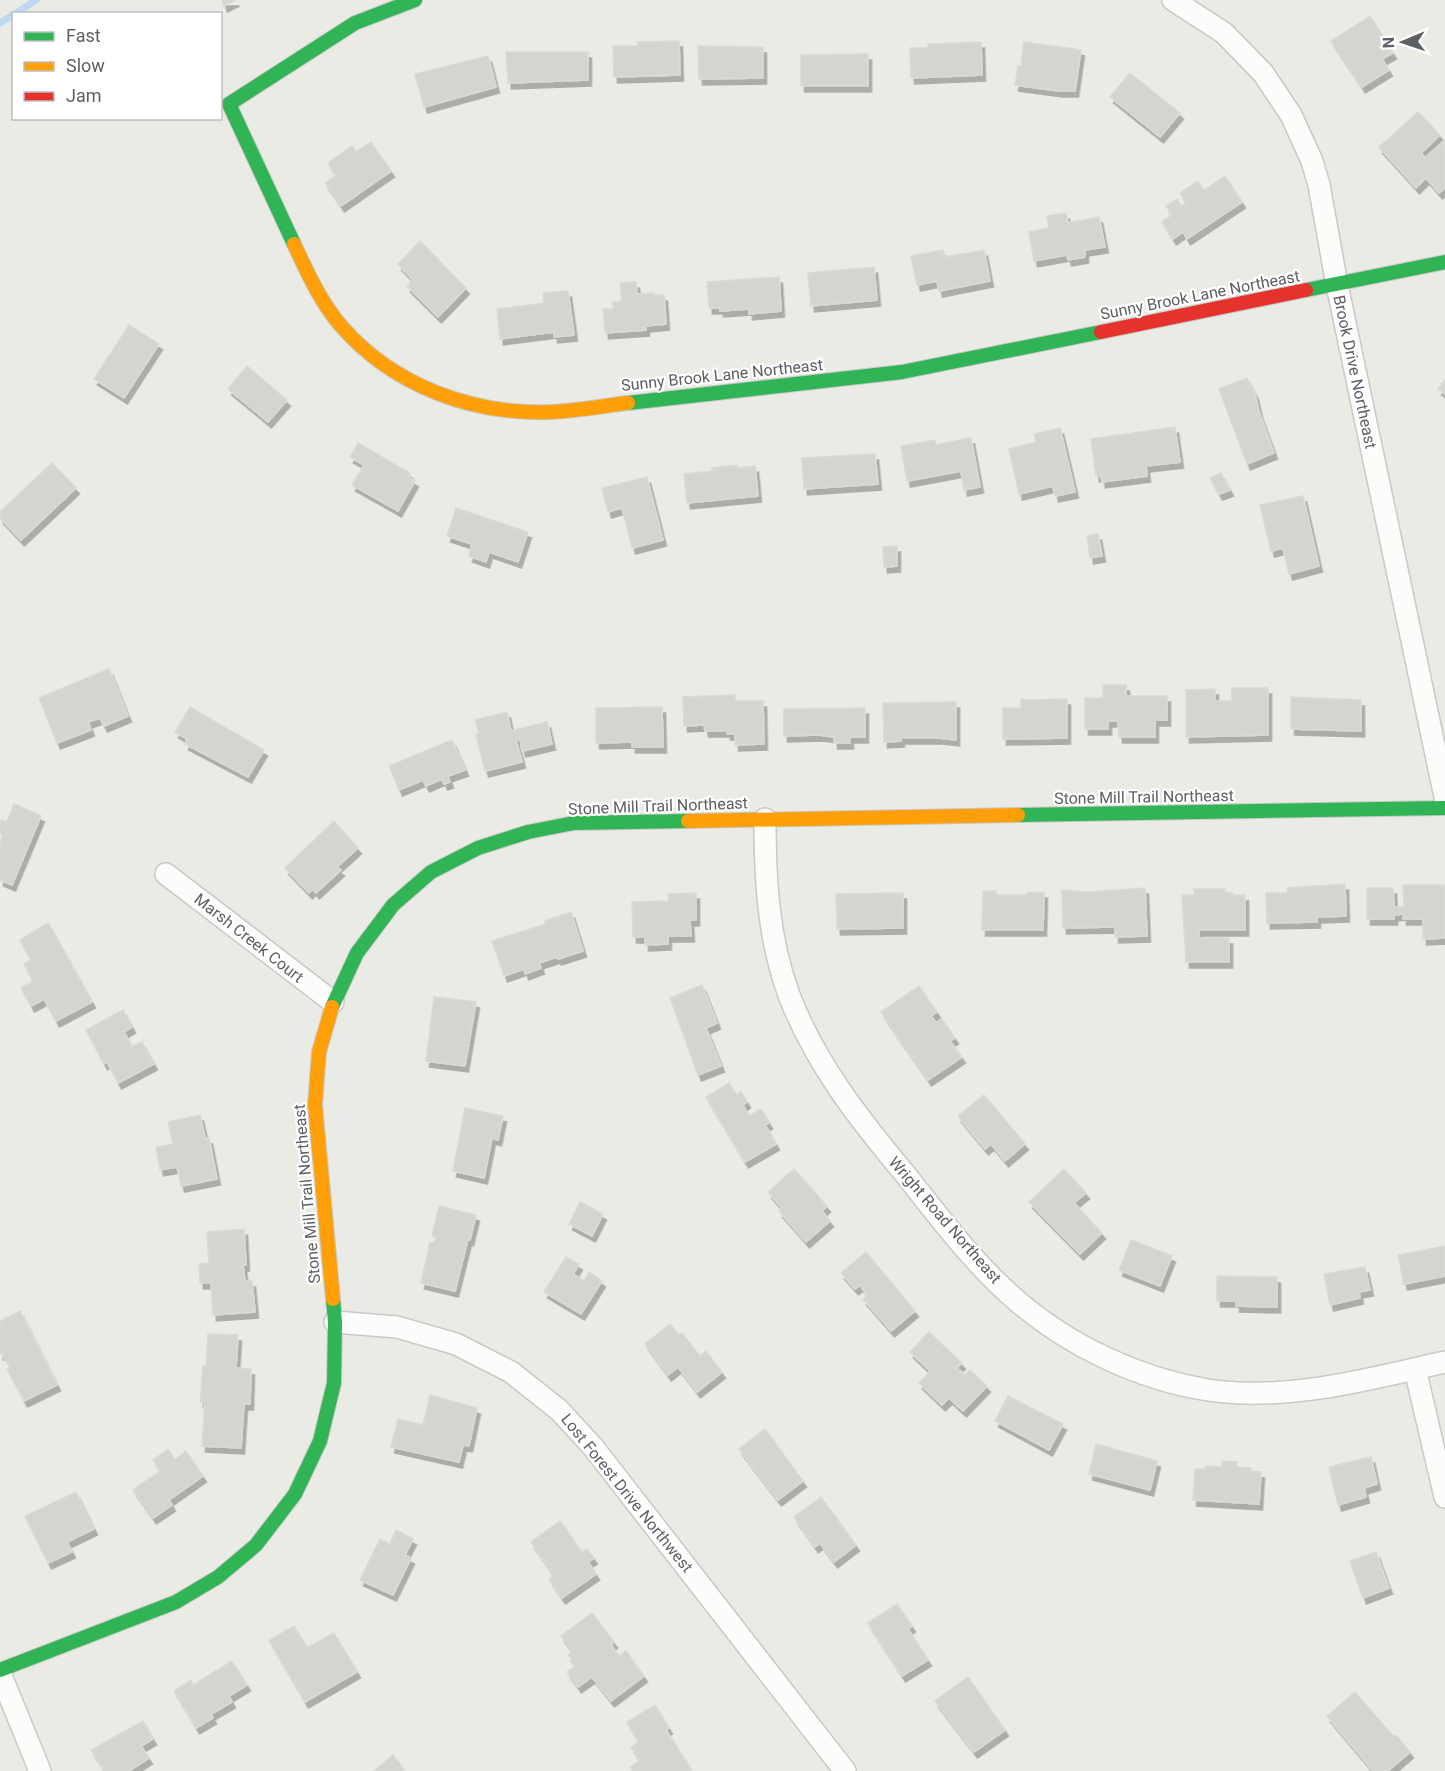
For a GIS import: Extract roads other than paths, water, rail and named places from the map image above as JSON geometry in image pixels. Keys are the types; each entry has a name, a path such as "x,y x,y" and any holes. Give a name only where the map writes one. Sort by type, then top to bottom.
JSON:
{"street":[{"name":"Sunny Brook Lane Northeast","path":"415,0 355,23 229,104 312,282 341,326 372,356 408,380 447,398 489,409 550,412 902,372 1445,262"},
{"name":"Brook Drive Northeast","path":"1173,0 1224,33 1263,73 1291,115 1312,161 1319,185 1337,285 1445,797"},
{"name":"Stone Mill Trail Northeast","path":"0,1671 176,1602 218,1577 256,1545 295,1494 320,1441 334,1383 335,1322 315,1105 319,1052 333,1002 357,953 393,905 430,872 478,848 528,831 574,824 1445,808"},
{"name":"Wright Road Northeast","path":"765,819 765,878 773,937 789,994 812,1048 857,1116 973,1257 1016,1301 1055,1330 1103,1357 1154,1377 1208,1390 1252,1394 1297,1392 1445,1362"},
{"name":"Marsh Creek Court","path":"166,874 333,1002"},
{"name":"Lost Forest Drive Northwest","path":"335,1322 397,1328 456,1344 511,1372 559,1410 593,1447 845,1771"},
{"path":"1414,1369 1445,1497"},
{"path":"0,1671 40,1771"}],"waterway":[{"path":"18,12 36,0"},
{"path":"0,23 12,15"}]}
